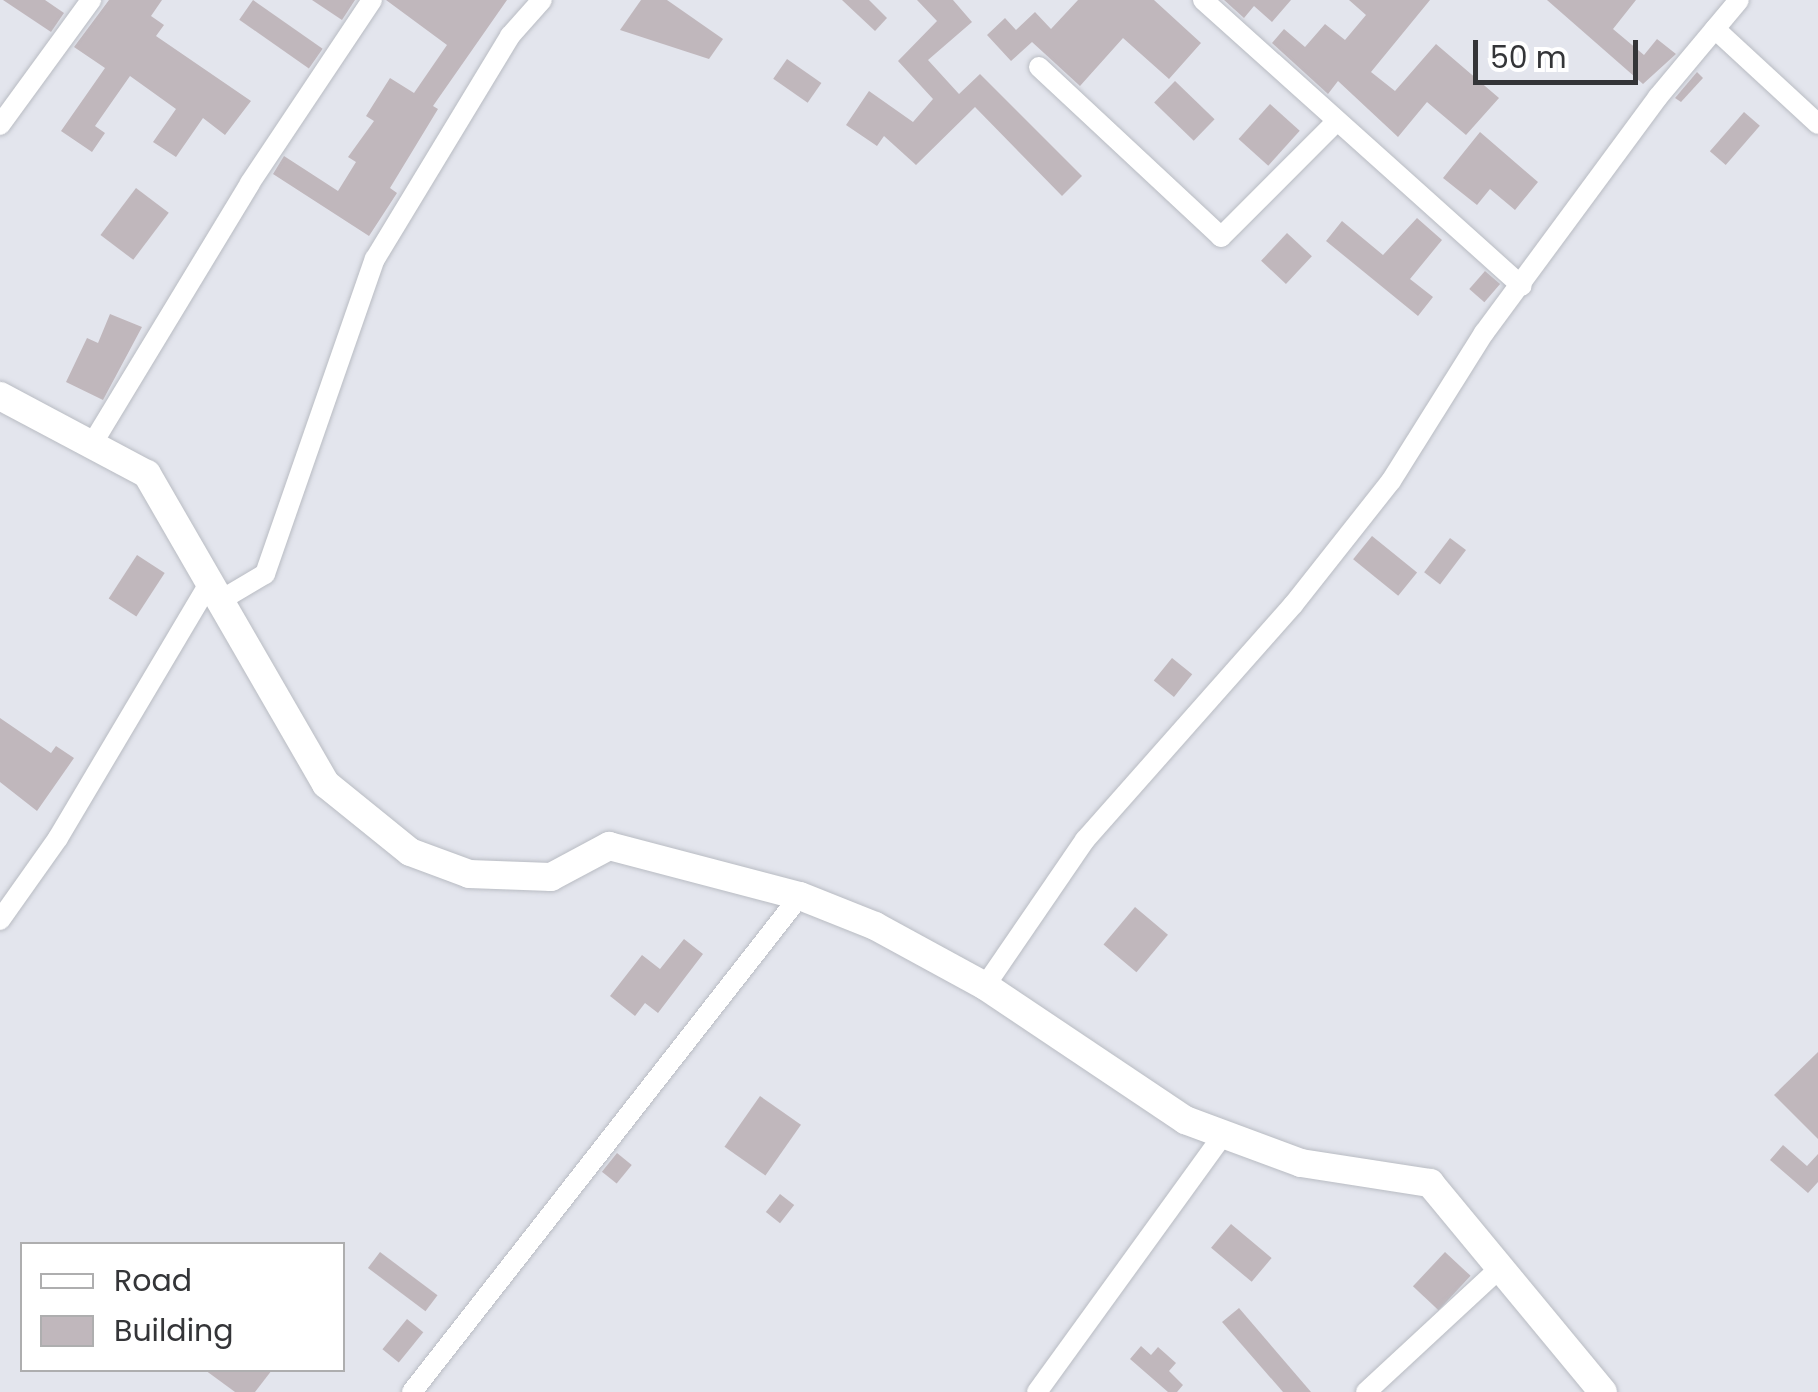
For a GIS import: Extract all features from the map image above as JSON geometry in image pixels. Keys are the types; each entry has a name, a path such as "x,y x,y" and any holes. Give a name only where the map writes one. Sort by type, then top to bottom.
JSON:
{"street":[{"path":"0,124 92,0"},
{"path":"94,442 250,183 372,0"},
{"path":"0,920 58,838 215,591 265,574 375,259 510,36 542,0"},
{"path":"1203,0 1522,286"},
{"path":"984,986 1085,840 1293,605 1391,482 1522,286 1739,0"},
{"path":"1715,29 1818,124"},
{"path":"1039,67 1221,237 1337,121"},
{"path":"0,396 94,442 147,474 326,784 410,852 469,874 551,876 609,846 800,896 875,926 984,986 1185,1120 1301,1163 1430,1183 1603,1392"},
{"path":"412,1392 800,896"},
{"path":"1037,1392 1224,1134"},
{"path":"1366,1392 1500,1268"}],"building":[{"path":"3,0 45,0 64,13 51,32"},
{"path":"109,0 162,0 151,16 164,25 156,36 251,101 225,135 203,118 176,157 153,142 176,109 130,76 95,126 105,133 92,152 61,131 105,68 74,47"},
{"path":"253,0 323,49 309,68 239,20"},
{"path":"312,0 355,0 342,20"},
{"path":"386,0 507,0 433,106 438,109 390,188 397,193 369,236 273,174 284,156 338,191 356,162 348,157 374,121 366,116 390,78 414,93 447,45"},
{"path":"641,0 667,0 723,39 709,59 620,30"},
{"path":"842,0 869,0 887,18 875,31"},
{"path":"917,0 953,0 972,22 928,60 959,94 980,74 1082,176 1062,196 975,107 916,165 884,136 877,146 846,125 869,91 913,122 933,99 898,61 937,21"},
{"path":"1078,0 1154,0 1201,43 1169,79 1123,38 1080,86 1032,42 1011,61 987,35 1005,18 1016,30 1035,12 1051,29"},
{"path":"1224,0 1291,0 1272,22 1254,6 1244,18"},
{"path":"1349,0 1430,0 1371,72 1395,91 1436,44 1499,98 1466,135 1427,102 1398,137 1338,81 1328,94 1272,43 1284,29 1305,47 1325,24 1345,40 1366,15"},
{"path":"1547,0 1636,0 1613,29 1644,55 1657,39 1676,54 1643,84"},
{"path":"787,59 821,83 808,103 773,79"},
{"path":"1697,72 1703,78 1681,102 1675,98"},
{"path":"1175,81 1215,119 1194,141 1154,103"},
{"path":"1270,104 1300,131 1268,166 1239,139"},
{"path":"1744,112 1760,126 1726,165 1710,151"},
{"path":"1480,132 1538,182 1515,210 1490,189 1477,205 1443,178"},
{"path":"136,188 169,213 133,260 100,235"},
{"path":"1417,218 1442,240 1410,279 1433,297 1418,316 1326,241 1342,221 1383,255"},
{"path":"1287,233 1312,256 1286,284 1261,261"},
{"path":"1485,271 1500,284 1484,302 1469,289"},
{"path":"110,314 142,327 103,400 66,382 87,338 98,343"},
{"path":"1372,536 1417,573 1398,596 1353,559"},
{"path":"1450,538 1466,550 1440,584 1424,572"},
{"path":"137,555 165,573 136,617 109,599"},
{"path":"1172,658 1192,674 1174,697 1154,681"},
{"path":"0,718 51,753 56,746 74,758 37,811 0,782"},
{"path":"1135,907 1168,935 1136,972 1104,945"},
{"path":"684,939 703,954 658,1013 645,1003 635,1016 610,996 642,955 660,969"},
{"path":"1818,1052 1818,1139 1774,1095"},
{"path":"760,1096 801,1125 765,1175 724,1147"},
{"path":"1783,1145 1807,1166 1818,1154 1818,1182 1808,1193 1770,1160"},
{"path":"617,1153 632,1165 617,1184 602,1172"},
{"path":"780,1194 794,1205 780,1223 766,1212"},
{"path":"1231,1224 1272,1258 1252,1282 1211,1248"},
{"path":"380,1252 438,1295 425,1311 368,1268"},
{"path":"1445,1252 1471,1276 1439,1310 1413,1286"},
{"path":"1239,1308 1311,1392 1283,1392 1222,1322"},
{"path":"407,1319 423,1332 399,1363 382,1349"},
{"path":"1141,1346 1151,1355 1158,1347 1176,1363 1169,1371 1183,1385 1177,1392 1168,1392 1130,1359"},
{"path":"208,1372 270,1372 255,1392 235,1392"}]}
